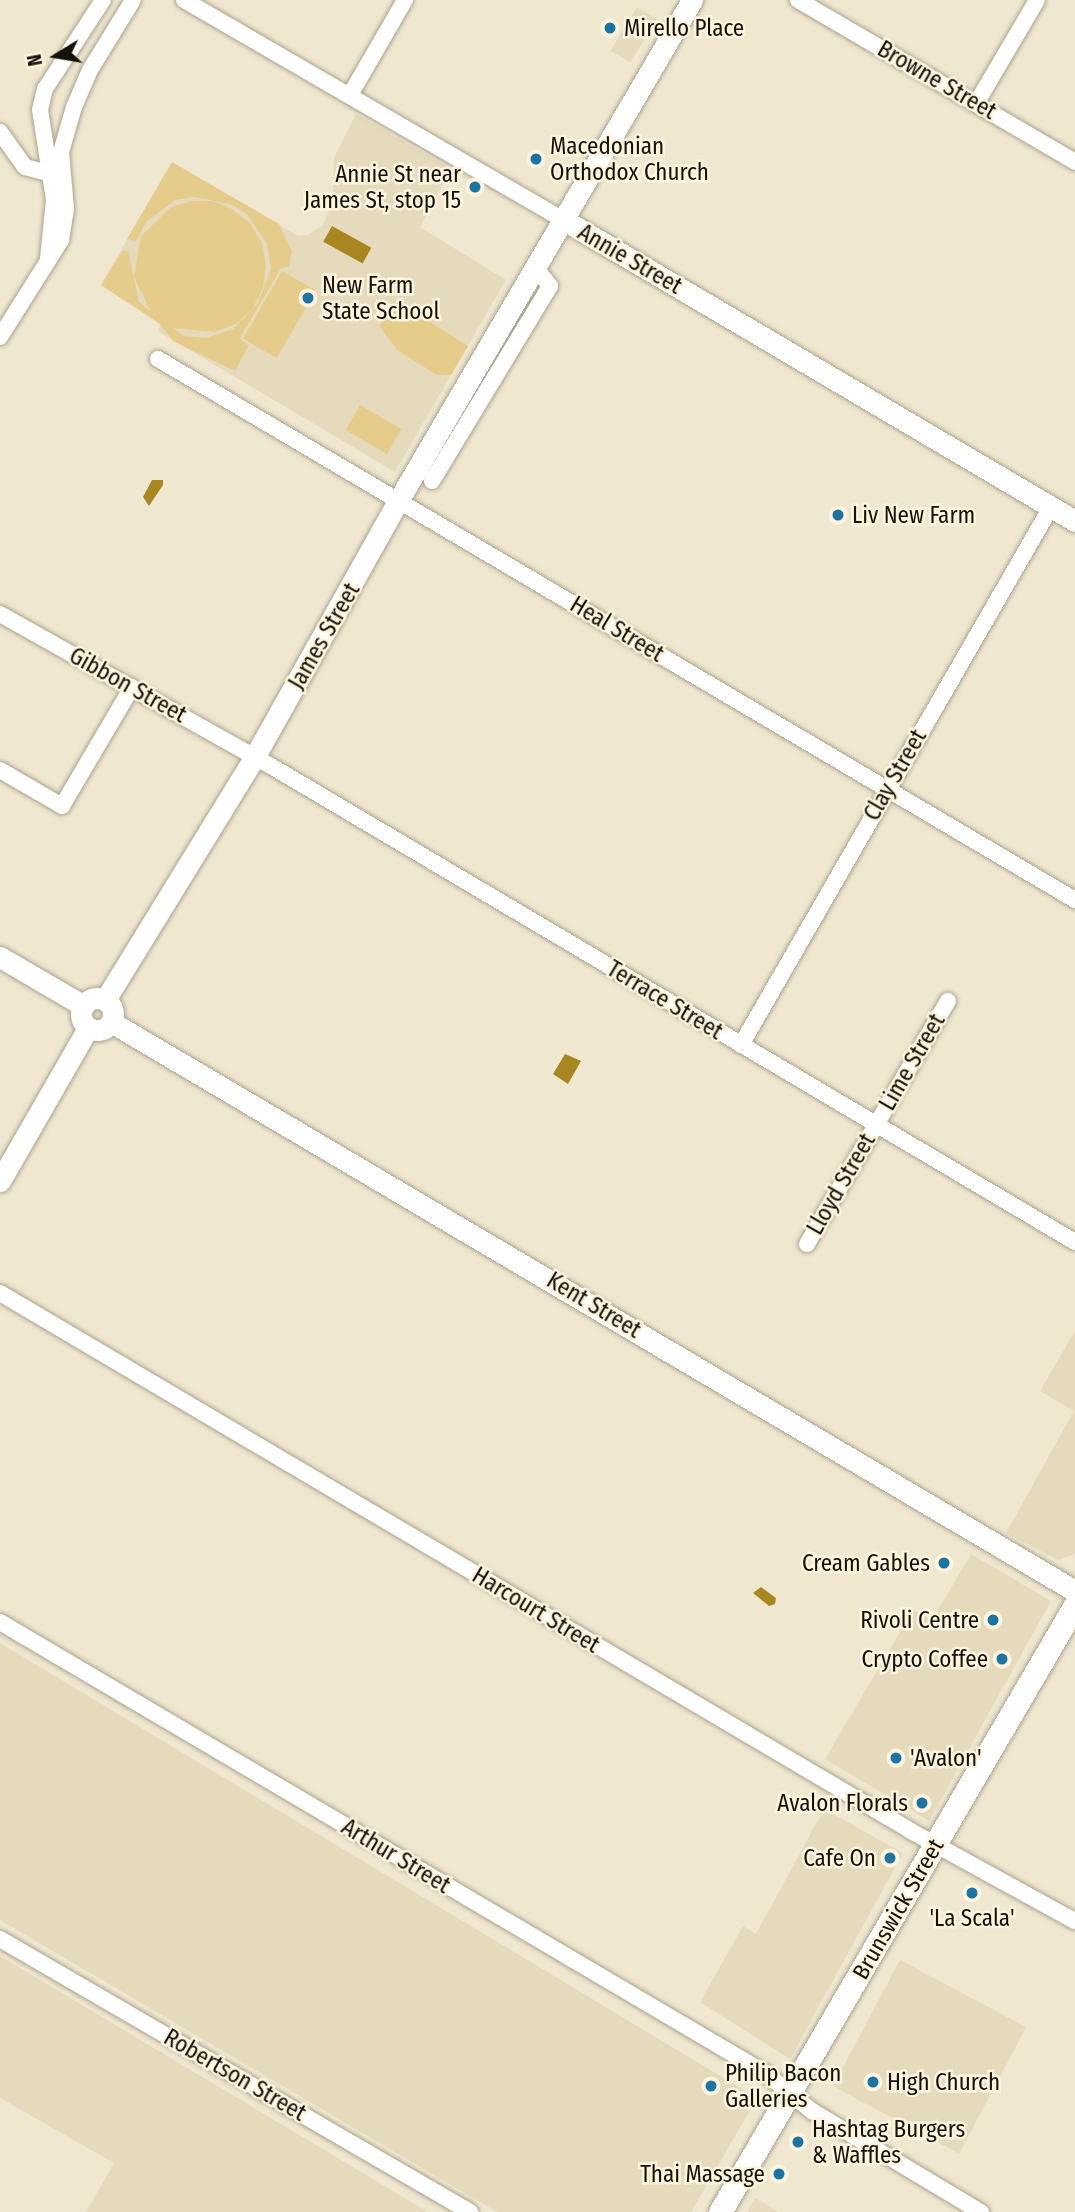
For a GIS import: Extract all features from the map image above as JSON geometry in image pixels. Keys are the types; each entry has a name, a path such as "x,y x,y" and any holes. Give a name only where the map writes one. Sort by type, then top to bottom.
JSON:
{"main road":[{"name":"Brunswick Street","path":"720,2212 1075,1605"}],"street":[{"path":"55,176 40,110 45,89 103,0"},
{"path":"0,337 48,260 55,176 74,107 90,70 133,0"},
{"name":"Annie Street","path":"184,0 1075,521"},
{"path":"350,95 405,0"},
{"name":"James Street","path":"105,1000 255,757 398,501 692,0"},
{"name":"Browne Street","path":"798,0 1075,162"},
{"path":"976,103 1037,0"},
{"path":"0,132 25,167 55,176"},
{"path":"432,481 550,286 536,268"},
{"name":"Heal Street","path":"158,359 1075,900"},
{"name":"Clay Street","path":"741,1045 1051,507"},
{"name":"Gibbon Street","path":"0,614 255,757"},
{"path":"0,771 62,806 132,687"},
{"name":"Terrace Street","path":"255,757 1075,1242"},
{"path":"0,957 84,1006"},
{"path":"93,999 105,1000 113,1010 111,1022 104,1029 88,1028 82,1018 84,1006 93,999"},
{"name":"Lime Street","path":"876,1124 948,1001"},
{"name":"Kent Street","path":"111,1022 1075,1591"},
{"path":"0,1181 88,1028"},
{"name":"Lloyd Street","path":"807,1244 876,1124"},
{"name":"Harcourt Street","path":"0,1293 937,1843 1075,1921"},
{"name":"Arthur Street","path":"0,1622 765,2073 790,2094 981,2212"},
{"name":"Robertson Street","path":"0,1939 470,2212"}],"shaded area":[{"path":"637,7 657,19 630,63 611,51"},
{"name":"New Farm State School","path":"356,114 451,169 420,227 506,280 395,472 159,332 160,323 101,285 172,162 298,236 308,235 323,225 333,202 334,158"},
{"path":"172,162 279,224 292,251 289,267 281,268 240,338 248,346 235,371 173,341 160,324 101,285 123,250 128,251 139,302 151,312 134,277 141,236 171,207 191,201 213,201 232,209 250,223 262,243 266,265 263,288 253,308 236,324 215,332 172,328 184,336 206,338 233,329 258,303 271,269 267,244 247,214 230,204 194,197 175,200 146,222 136,241 127,239"},
{"path":"332,226 371,248 363,264 323,242"},
{"path":"282,271 316,290 277,358 243,339"},
{"path":"399,302 468,346 451,375 437,375 397,350 380,327 387,306"},
{"path":"360,405 402,429 387,454 346,430"},
{"path":"152,480 163,480 163,485 149,506 143,497"},
{"path":"565,1054 581,1061 568,1084 553,1074"},
{"path":"1075,1331 1075,1554 1058,1560 1006,1533 1074,1411 1040,1391"},
{"path":"971,1554 1051,1601 929,1821 825,1759 913,1610 932,1620"},
{"path":"761,1587 776,1598 775,1604 769,1606 753,1593"},
{"path":"0,1643 757,2098 691,2212 497,2212 0,1920"},
{"path":"824,1809 903,1853 790,2059 700,2002 743,1926 756,1934"},
{"path":"0,1956 428,2212 86,2212 114,2163 0,2098"},
{"path":"900,1960 1026,2027 959,2153 833,2086"},
{"path":"755,2198 779,2212 747,2212"}],"place":[{"name":"Mirello Place","path":"610,28"},
{"name":"Macedonian Orthodox Church","path":"536,159"},
{"name":"Annie St near James St, stop 15","path":"475,187"},
{"name":"New Farm State School","path":"308,298"},
{"name":"Liv New Farm","path":"838,515"},
{"name":"Cream Gables","path":"944,1563"},
{"name":"Rivoli Centre","path":"993,1620"},
{"name":"Crypto Coffee","path":"1002,1659"},
{"name":"'Avalon'","path":"896,1758"},
{"name":"Avalon Florals","path":"922,1803"},
{"name":"Cafe On","path":"890,1858"},
{"name":"'La Scala'","path":"972,1893"},
{"name":"High Church","path":"873,2082"},
{"name":"Philip Bacon Galleries","path":"711,2086"},
{"name":"Hashtag Burgers & Waffles","path":"798,2142"},
{"name":"Thai Massage","path":"779,2174"}]}
